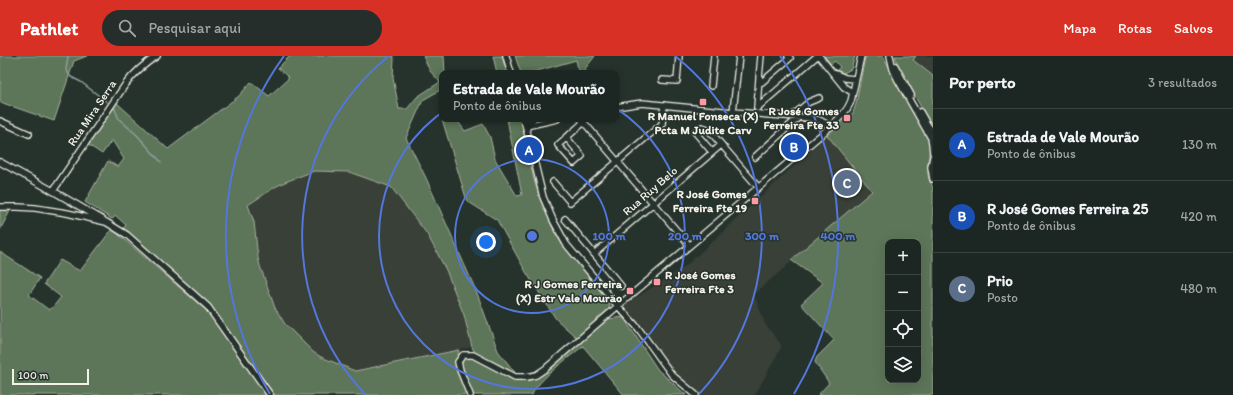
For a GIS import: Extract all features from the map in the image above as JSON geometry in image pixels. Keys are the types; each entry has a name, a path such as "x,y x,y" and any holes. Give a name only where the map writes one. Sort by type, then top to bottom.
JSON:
{"street":[{"path":"143,56 148,61"},
{"name":"Rua Mira Serra","path":"53,191 125,85 148,61 157,56"},
{"path":"506,56 510,70"},
{"path":"662,80 677,81 679,56"},
{"path":"711,86 714,56"},
{"path":"733,112 739,56"},
{"path":"761,56 757,108 818,56 834,73 844,87 852,92"},
{"path":"759,78 762,82 790,58 788,56"},
{"path":"470,395 458,362 463,355 473,355 515,376 527,377 536,375 545,369 847,110 851,101 861,56"},
{"path":"890,56 911,96 933,132"},
{"path":"890,56 893,69 898,80 932,142 933,153"},
{"path":"834,73 845,78 855,79"},
{"path":"792,116 809,102 819,98"},
{"path":"619,107 642,103 792,116 819,120 830,126"},
{"path":"553,182 570,202 662,124 664,105"},
{"path":"755,157 799,117"},
{"path":"0,121 29,134"},
{"path":"525,122 543,197 566,244 638,328 672,375 696,395"},
{"path":"526,126 544,122"},
{"path":"566,137 582,156 574,164 558,145 566,137 582,122"},
{"path":"584,122 689,245"},
{"path":"712,152 695,132 702,127 708,129 758,187"},
{"name":"Rua Ruy Belo","path":"594,254 721,145"},
{"path":"933,157 931,167 933,179"},
{"path":"0,162 53,191 127,235 208,307 270,395"},
{"path":"0,207 34,208 67,213 106,222"},
{"path":"565,219 622,286"}],"shaded area":[{"path":"916,56 933,56 933,76 913,60"},
{"path":"827,135 873,191 754,294 765,324 782,346 755,395 698,395 670,368 627,310 625,305 687,265"},
{"path":"314,171 349,172 391,187 427,234 446,270 464,315 472,347 355,372 313,352 285,324 275,308 264,279 258,258 248,206 275,187"}],"green space":[{"path":"0,56 87,56 74,61 54,121 0,102"},
{"path":"290,56 393,56 393,78 399,109 407,109 417,97 439,83 439,91 423,100 406,138 426,178 477,293 498,351 517,375 475,353 472,347 464,315 446,270 427,234 391,187 349,172 314,171 275,187 248,205 254,222 260,266 275,308 285,324 313,352 321,357 355,371 459,350 455,367 467,395 275,395 208,303 123,229 126,225 116,216 112,219 85,202 108,161 118,167 124,159 112,140 102,154 87,144 116,102 168,149 239,96 251,82 269,96 289,78 278,68"},
{"path":"423,56 444,56 445,70 439,70 439,81 430,71"},
{"path":"493,56 502,56 506,70 496,70"},
{"path":"515,56 595,56 584,70 578,70 576,60 541,70 520,70"},
{"path":"824,56 855,56 851,69 844,73 836,71 840,67 835,61 831,64"},
{"path":"868,56 883,56 930,142 928,176 933,187 933,395 818,395 829,383 815,362 817,357 834,340 801,304 823,283 791,260 872,191 827,135 853,113 865,58"},
{"path":"895,56 916,56 913,60 933,76 933,126 931,125 900,70"},
{"path":"443,122 459,122 465,131 483,124 490,137 495,159 517,196 522,195 508,122 522,122 534,180 540,199 556,235 608,300 610,304 609,309 577,338 556,319 526,272 497,220 467,201"},
{"path":"11,209 0,230 0,210"},
{"path":"112,229 208,312 267,395 0,395 0,252 40,278 29,295 49,310 61,297 44,284 60,260 80,271"},
{"path":"623,317 658,370 686,395 624,395 583,346 540,382 532,395 473,395 462,370 462,361 466,358 472,358 514,378 537,378 544,374 608,319"}],"waterway":[{"path":"68,56 66,70 71,77 81,82 107,102"},
{"path":"114,107 119,119 137,135 161,162"}],"place":[{"name":"R Manuel Fonseca (X) Pcta M Judite Carv","path":"703,102"},
{"name":"R José Gomes Ferreira Fte 33","path":"847,118"},
{"name":"R José Gomes Ferreira 25","path":"794,147"},
{"name":"Estrada de Vale Mourão","path":"529,150"},
{"name":"Prio","path":"847,183"},
{"name":"R José Gomes Ferreira Fte 19","path":"755,201"},
{"name":"R José Gomes Ferreira Fte 3","path":"657,282"},
{"name":"R J Gomes Ferreira (X) Estr Vale Mourão","path":"630,291"}]}
